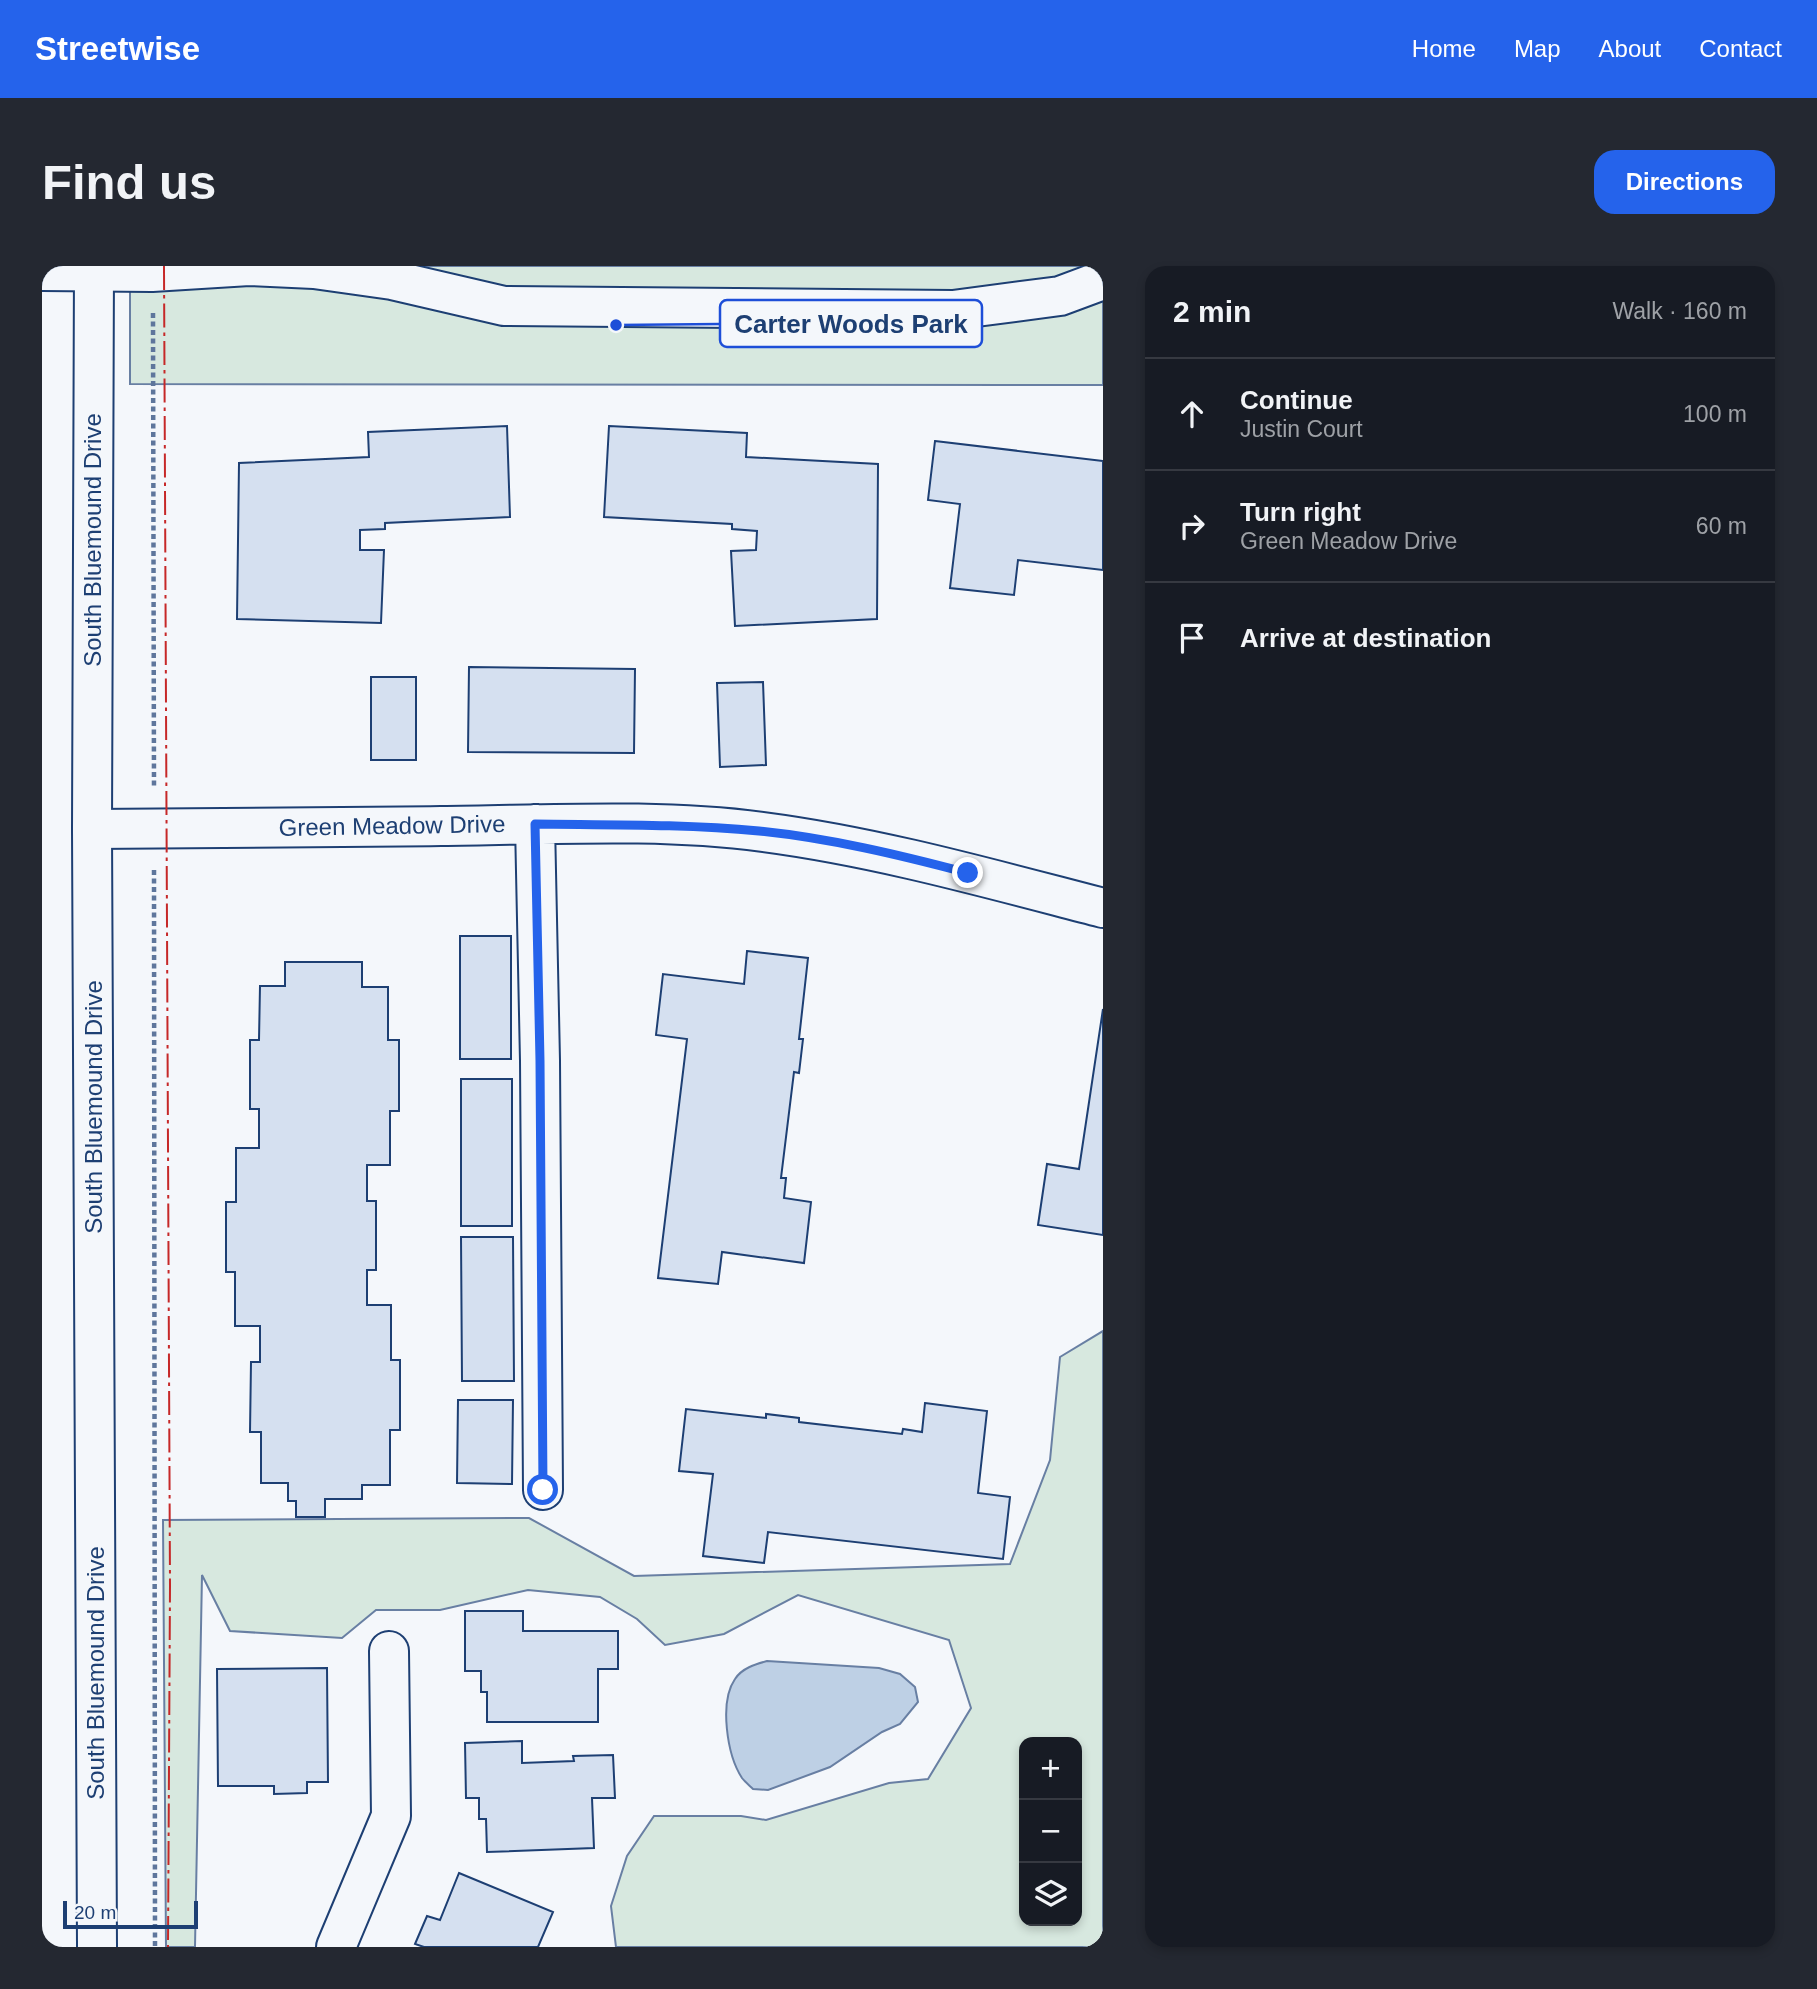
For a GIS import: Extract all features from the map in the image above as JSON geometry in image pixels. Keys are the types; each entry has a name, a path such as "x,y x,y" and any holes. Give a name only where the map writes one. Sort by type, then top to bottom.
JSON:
{"street":[{"path":"42,271 94,269 152,272 248,266 314,269 392,280 504,306 953,310 1060,296 1103,280"},
{"name":"South Bluemound Drive","path":"94,269 92,829 97,1947"},
{"path":"535,824 540,1047 543,1490"},
{"name":"Green Meadow Drive","path":"92,829 535,824 675,825 760,831 931,863 1103,908"},
{"path":"336,1947 391,1816 389,1651"}],"path":[{"path":"152,272 155,1947"}],"shaded area":[{"path":"130,266 1103,266 1103,385 130,384"},
{"path":"1103,1331 1103,1947 616,1947 611,1906 627,1856 654,1816 741,1816 766,1820 889,1783 928,1779 971,1708 949,1640 798,1595 724,1634 665,1645 637,1619 600,1597 528,1590 440,1610 376,1610 342,1638 230,1631 202,1575 195,1947 166,1947 163,1520 529,1518 634,1576 1010,1564 1050,1460 1060,1357"}],"water":[{"path":"767,1661 879,1668 900,1674 915,1687 918,1702 900,1724 882,1732 830,1767 768,1790 753,1789 742,1778 732,1756 727,1728 727,1701 730,1689 741,1672"}],"building":[{"path":"507,426 510,517 385,523 385,529 360,530 360,550 384,550 381,623 237,619 239,463 369,457 368,432"},
{"path":"609,426 747,433 746,457 878,464 877,619 735,626 731,551 756,550 757,531 732,529 732,524 604,517"},
{"path":"935,441 1103,461 1103,570 1018,560 1014,595 950,588 960,504 928,500"},
{"path":"469,667 635,669 634,753 468,752"},
{"path":"371,677 416,677 416,760 371,760"},
{"path":"763,682 766,765 720,767 717,683"},
{"path":"460,936 511,936 511,1059 460,1059"},
{"path":"747,951 808,958 799,1039 803,1039 799,1073 794,1072 781,1178 786,1178 784,1198 811,1202 804,1263 722,1252 718,1284 658,1278 687,1039 656,1035 663,974 744,984"},
{"path":"285,962 362,962 362,987 388,987 388,1040 399,1040 399,1111 390,1111 390,1165 367,1165 367,1201 376,1201 376,1270 367,1270 367,1305 391,1305 391,1360 400,1360 400,1430 390,1430 390,1485 362,1485 362,1499 325,1499 325,1517 296,1517 296,1501 288,1501 288,1483 261,1483 261,1432 250,1432 251,1362 260,1362 260,1326 235,1326 235,1272 226,1272 226,1202 236,1202 236,1148 259,1148 259,1109 250,1109 250,1040 259,1040 260,986 285,986"},
{"path":"1103,1009 1103,1235 1038,1225 1047,1164 1079,1169"},
{"path":"461,1079 512,1079 512,1226 461,1226"},
{"path":"461,1237 513,1237 514,1381 462,1381"},
{"path":"458,1400 513,1400 512,1484 457,1483"},
{"path":"925,1403 987,1411 978,1493 1010,1497 1003,1559 768,1532 764,1563 703,1556 713,1474 679,1471 686,1409 766,1418 766,1414 799,1418 799,1422 902,1434 903,1429 922,1432"},
{"path":"465,1611 523,1611 523,1631 618,1631 618,1669 598,1669 598,1722 487,1722 487,1692 481,1692 481,1671 465,1671"},
{"path":"327,1668 328,1782 307,1782 307,1793 274,1794 274,1786 218,1786 217,1669"},
{"path":"522,1741 522,1763 574,1761 573,1756 613,1755 615,1798 592,1798 594,1848 487,1852 486,1819 479,1819 479,1798 466,1798 465,1743"},
{"path":"459,1873 553,1912 538,1947 424,1947 415,1944 427,1916 440,1920"}],"power":[{"path":"164,266 170,1586 168,1947"}],"place":[{"name":"Carter Woods Park","path":"616,325"}],"route":[{"path":"543,1490 540,1061 535,824 675,825 760,831 826,841 968,873"}]}
